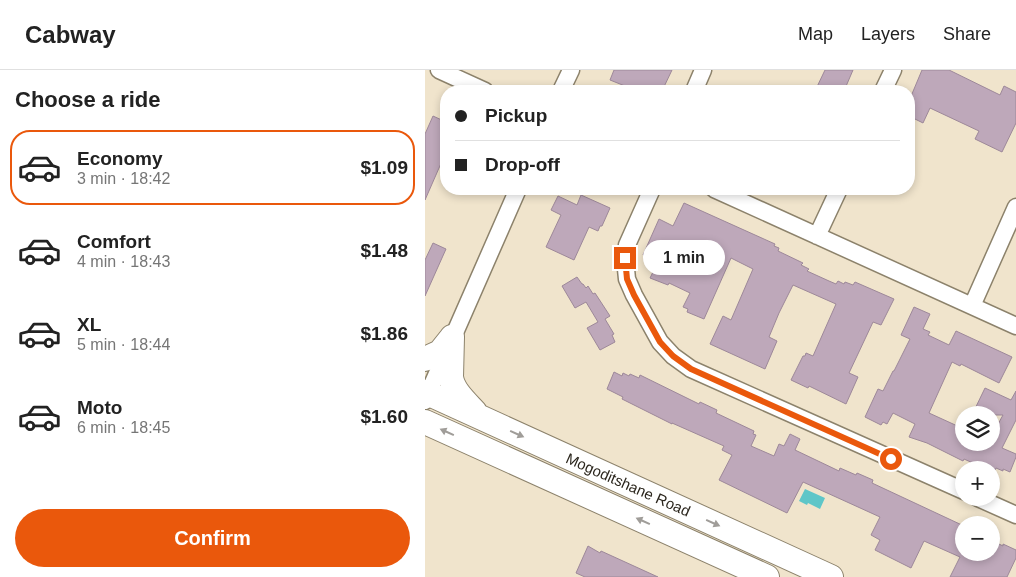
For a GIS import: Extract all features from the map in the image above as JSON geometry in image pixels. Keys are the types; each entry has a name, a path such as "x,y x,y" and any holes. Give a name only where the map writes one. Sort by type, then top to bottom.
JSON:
{"main road":[{"path":"425,359 440,352 452,337"},
{"path":"452,337 452,383 479,417"},
{"name":"Mogoditshane Road","path":"426,396 479,417 831,577"},
{"name":"Mogoditshane Road","path":"425,422 767,577"}],"street":[{"path":"439,70 472,85"},
{"path":"564,85 571,70"},
{"path":"697,85 703,70"},
{"path":"886,85 893,70"},
{"path":"426,396 515,195"},
{"path":"649,195 627,245 625,258 627,279 660,342 673,356 691,369 955,487"},
{"path":"726,195 1016,326"},
{"path":"817,236 836,195"},
{"path":"972,306 1016,207"},
{"path":"996,506 1016,515"}],"water":[{"path":"805,489 825,498 820,509 799,501"}],"building":[{"path":"614,70 672,70 665,85 622,85 610,80"},
{"path":"825,70 853,70 847,85 818,85"},
{"path":"922,70 949,70 1000,95 1004,86 1016,92 1016,123 1002,152 975,139 979,131 930,108 923,123 915,119 915,87"},
{"path":"433,116 440,119 440,166 425,200 425,134"},
{"path":"581,195 610,208 598,231 589,227 574,260 546,247 561,215 551,210 558,196 577,205"},
{"path":"684,203 775,244 774,246 779,248 778,251 803,263 801,265 809,269 807,271 836,284 838,281 853,285 855,282 894,299 881,325 873,322 849,373 858,377 846,404 809,386 808,388 791,380 803,356 806,353 813,356 836,304 793,285 769,337 777,341 765,369 710,344 723,316 731,320 753,269 731,258 704,319 687,312 688,309 683,307 690,293 669,283 668,285 650,278 658,262 643,255 659,219 673,226"},
{"path":"433,243 446,249 425,296 425,260"},
{"path":"577,277 586,288 588,286 593,294 595,293 610,316 605,319 614,334 612,335 615,342 600,350 587,328 598,322 586,302 575,308 562,286"},
{"path":"914,307 930,314 923,329 930,332 928,335 949,345 956,331 1012,357 999,383 961,364 960,366 952,362 929,413 955,425 955,451 1000,451 1000,420 1003,415 1000,415 1000,406 976,406 985,388 1011,400 1016,391 1016,420 1002,448 1016,454 1010,472 1000,470 1000,461 968,461 964,459 963,461 927,443 909,437 915,424 893,413 887,424 883,422 881,425 865,417 878,389 883,391 910,339 901,335"},
{"path":"614,372 622,376 623,373 639,378 640,375 699,404 700,402 717,410 716,413 754,431 753,434 756,435 751,446 774,456 779,444 784,446 790,434 800,439 795,450 839,471 840,468 873,480 872,483 955,522 955,555 924,541 911,568 875,550 880,540 871,535 880,517 803,482 787,513 719,480 732,455 722,450 724,446 672,424 622,399 623,397 607,389"},
{"path":"1000,544 1016,550 1016,558 1007,577 950,577 958,561 1000,561"},
{"path":"588,546 600,553 601,551 658,577 585,577 576,573"}],"route":[{"path":"625,258 627,279 634,295 660,342 673,356 691,369 891,459"}]}
